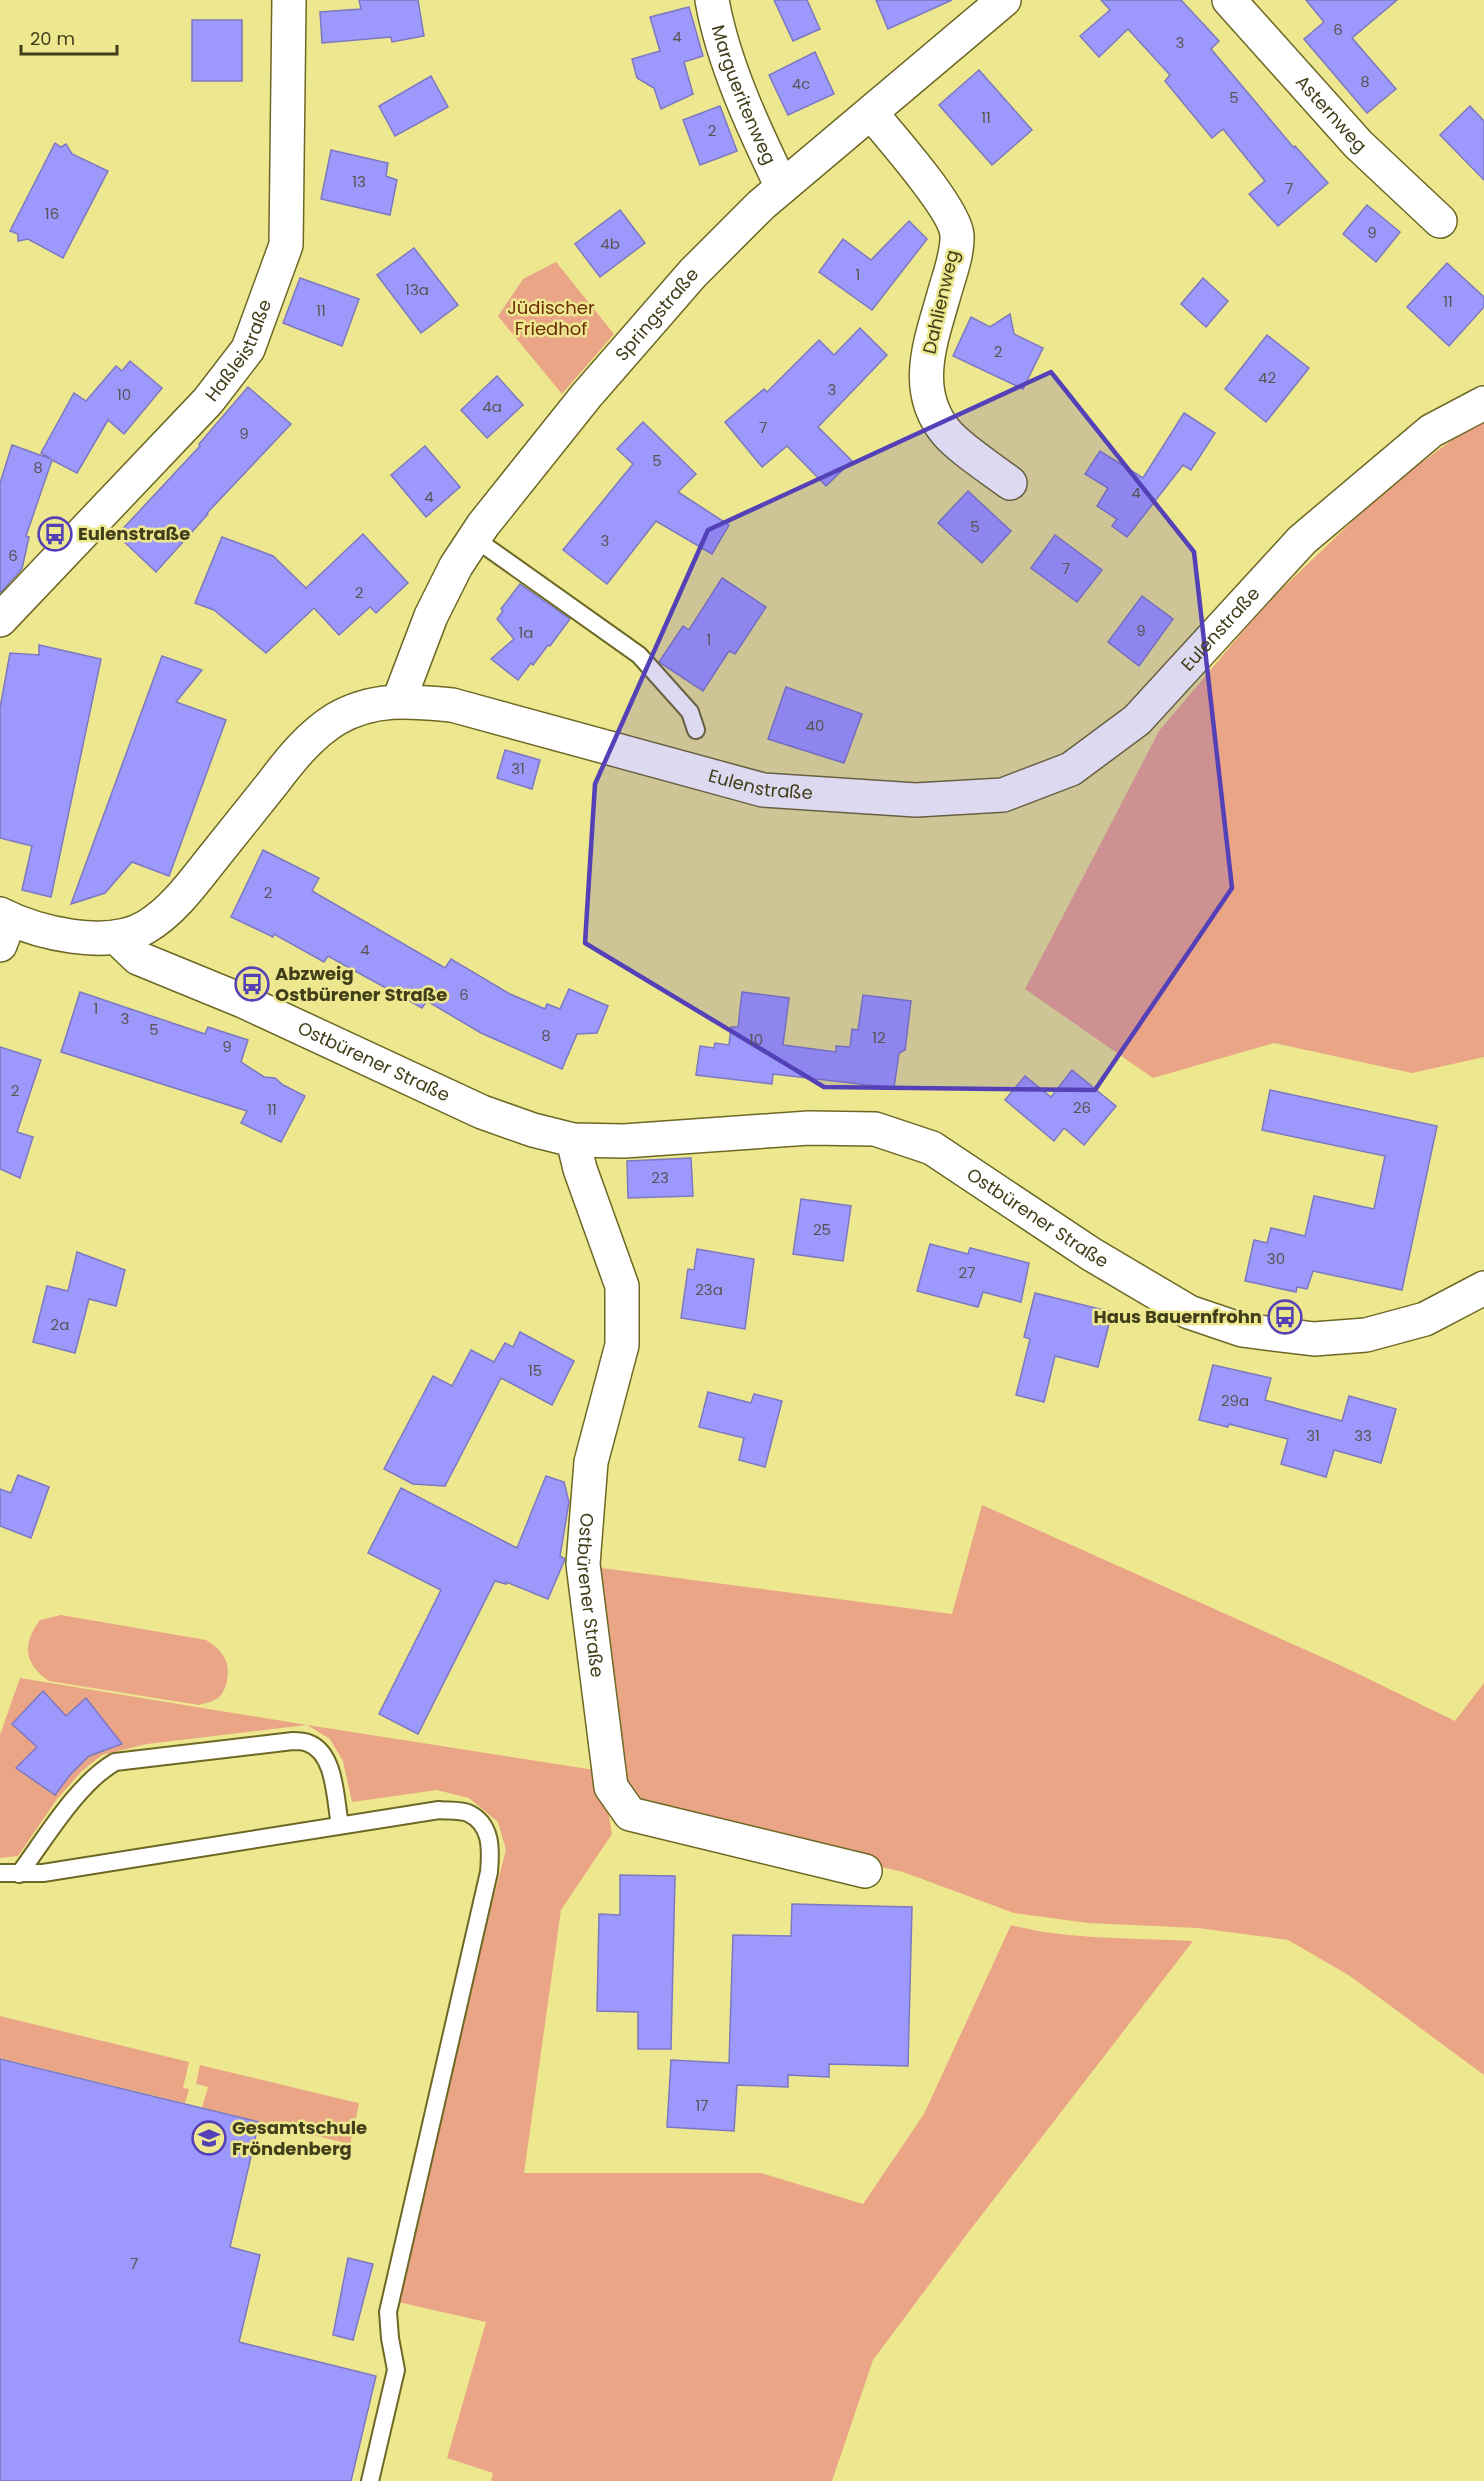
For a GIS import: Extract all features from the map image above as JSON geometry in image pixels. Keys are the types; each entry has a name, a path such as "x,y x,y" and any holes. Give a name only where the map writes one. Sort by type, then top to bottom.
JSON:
{"street":[{"name":"Haßleistraße","path":"0,620 208,400 248,349 286,245 289,0"},
{"name":"Margueritenweg","path":"712,0 717,28 755,128 782,187"},
{"name":"Springstraße","path":"399,700 431,616 456,566 474,538 586,396 685,282 782,187 1004,0"},
{"name":"Asternweg","path":"1229,0 1358,144 1440,221"},
{"name":"Dahlienweg","path":"872,112 949,211 957,235 928,352 926,379 930,409 947,434 1010,483"},
{"name":"Eulenstraße","path":"3,926 91,938 116,937 144,928 182,897 296,753 337,719 370,706 399,700 452,705 763,790 916,800 1003,795 1071,769 1137,720 1302,540 1431,431 1484,403"},
{"name":"Ostbürener Straße","path":"116,937 138,958 243,1001 482,1112 533,1130 573,1140 624,1141 809,1128 875,1129 932,1148 1091,1254 1189,1312 1242,1330 1314,1339 1366,1335 1425,1319 1484,1288"},
{"name":"Ostbürener Straße","path":"573,1140 580,1169 622,1286 622,1345 591,1462 583,1564 611,1787 630,1814 865,1870"}],"lane":[{"path":"474,538 639,655 690,712 696,730"},
{"path":"19,1874 87,1783 115,1762 293,1741 308,1743 320,1751 330,1768 340,1825"},
{"path":"0,1873 43,1873 439,1810 467,1812 482,1825 491,1844 489,1872 388,2312 396,2370 369,2481"}],"highlighted area":[{"path":"1051,372 1194,552 1232,888 1095,1090 824,1087 585,943 595,784 708,530"}],"green space":[{"name":"Jüdischer Friedhof","path":"556,262 614,334 562,394 498,316 523,279"},
{"path":"1484,420 1484,1057 1412,1073 1274,1043 1153,1078 1025,989 1159,731 1266,604 1388,487 1470,427"},
{"path":"982,1505 1344,1667 1455,1721 1484,1683 1484,2075 1350,1976 1288,1940 1198,1928 1088,1923 1014,1913 903,1872 635,1810 620,1790 586,1566 952,1614"},
{"path":"61,1615 206,1640 218,1649 226,1662 228,1673 224,1690 216,1699 199,1705 49,1681 30,1661 28,1645 40,1620"},
{"path":"20,1678 307,1725 147,1744 102,1755 82,1771 57,1799 18,1856 0,1858 0,1735"},
{"path":"307,1725 601,1771 612,1834 561,1910 524,2173 761,2173 863,2204 924,2114 1011,1925 1078,1936 1193,1941 873,2360 832,2481 491,2481 493,2473 447,2458 486,2322 398,2302 477,1958 506,1850 498,1822 469,1798 437,1790 352,1802 343,1761 330,1739"},
{"path":"0,2016 189,2062 183,2088 189,2089 185,2103 0,2058"},
{"path":"200,2065 358,2103 350,2144 202,2108 208,2087 196,2084"}],"building":[{"path":"359,0 418,0 424,36 392,42 391,37 322,43 320,12 361,9"},
{"path":"774,0 807,0 820,29 793,41"},
{"path":"876,0 952,0 888,29"},
{"path":"1101,0 1181,0 1219,41 1211,49 1294,148 1295,146 1328,183 1278,226 1249,194 1265,181 1223,129 1212,138 1165,81 1170,75 1128,29 1099,57 1080,36 1110,10"},
{"path":"1306,0 1397,0 1352,38 1396,89 1367,113 1304,39 1324,22"},
{"path":"689,7 703,56 684,62 693,94 661,109 654,88 637,78 632,59 660,51 650,17"},
{"path":"192,20 242,20 242,81 192,81"},
{"path":"815,52 834,94 788,115 769,75"},
{"path":"979,70 1032,130 992,165 939,105"},
{"path":"431,76 448,107 395,136 379,106"},
{"path":"720,106 737,151 700,165 683,120"},
{"path":"1470,106 1484,121 1484,180 1440,135"},
{"path":"55,143 61,147 66,144 72,154 108,171 63,258 28,239 18,241 18,234 10,231"},
{"path":"331,150 388,163 386,176 397,180 390,215 321,199"},
{"path":"1367,205 1400,232 1376,262 1343,234"},
{"path":"620,210 645,243 600,277 575,244"},
{"path":"909,221 927,239 872,310 819,272 843,239 871,260"},
{"path":"414,248 458,305 421,333 377,275"},
{"path":"1447,263 1484,297 1484,307 1449,346 1407,307"},
{"path":"300,278 359,299 342,346 283,323"},
{"path":"1203,278 1228,301 1206,327 1181,304"},
{"path":"1010,314 1014,334 1043,348 1023,389 953,356 971,317 990,327"},
{"path":"860,328 887,355 818,427 852,461 826,486 787,446 762,467 725,422 764,389 767,392 819,340 834,355"},
{"path":"1267,335 1309,368 1266,422 1225,389"},
{"path":"130,361 162,388 124,434 108,420 77,473 52,460 26,536 29,537 22,569 0,593 0,483 12,445 51,459 41,453 74,393 86,401 116,366 122,371"},
{"path":"497,376 523,405 487,438 461,410"},
{"path":"248,387 291,424 207,513 156,572 117,535 200,446 199,444"},
{"path":"1184,413 1215,433 1191,470 1183,465 1127,537 1112,526 1117,519 1097,506 1108,488 1085,474 1100,451 1143,478"},
{"path":"643,422 696,474 678,492 729,525 712,554 656,521 607,584 563,550 633,464 617,449"},
{"path":"425,446 460,487 426,517 391,475"},
{"path":"968,491 1011,531 982,563 938,523"},
{"path":"363,534 408,583 376,613 370,607 339,635 314,608 266,653 214,610 195,603 222,537 273,556 306,588"},
{"path":"1055,535 1102,570 1077,602 1031,568"},
{"path":"722,578 766,607 735,654 729,651 703,691 659,662 683,626 689,630"},
{"path":"520,584 570,619 550,646 548,645 533,665 531,663 518,680 491,659 514,639 497,619 503,611 501,609"},
{"path":"1142,596 1173,619 1139,666 1108,642"},
{"path":"39,645 101,659 51,897 22,890 32,846 0,838 0,708 10,653 39,655"},
{"path":"162,656 202,670 176,702 226,720 169,876 132,862 105,893 71,904"},
{"path":"786,687 862,714 844,763 768,739"},
{"path":"505,750 540,760 532,789 497,778"},
{"path":"263,850 319,878 312,891 445,968 451,959 510,994 545,1009 547,1004 560,1009 569,989 608,1006 597,1033 577,1034 562,1069 481,1033 427,1001 422,1008 328,956 324,962 274,934 273,937 231,917"},
{"path":"80,992 205,1034 208,1027 248,1040 241,1062 264,1077 275,1078 283,1085 305,1096 281,1142 241,1123 247,1111 61,1052"},
{"path":"742,992 789,998 783,1045 836,1052 836,1046 850,1047 852,1029 858,1030 863,995 911,1001 905,1050 899,1053 894,1088 773,1074 772,1084 696,1075 700,1046 714,1048 715,1043 729,1045 731,1027 738,1027"},
{"path":"0,1047 41,1060 17,1132 33,1137 20,1178 0,1169"},
{"path":"1072,1070 1116,1106 1084,1145 1064,1128 1054,1141 1005,1100 1025,1076 1051,1097"},
{"path":"1270,1090 1437,1126 1402,1290 1313,1271 1307,1289 1297,1287 1296,1292 1245,1281 1254,1240 1267,1243 1271,1228 1305,1236 1314,1196 1374,1209 1385,1156 1262,1130"},
{"path":"691,1158 693,1196 628,1198 627,1161"},
{"path":"801,1199 851,1206 843,1261 793,1254"},
{"path":"930,1244 968,1254 970,1248 1029,1263 1021,1302 983,1292 978,1307 917,1291"},
{"path":"697,1249 754,1259 745,1329 681,1318 688,1269 694,1270"},
{"path":"77,1252 125,1270 116,1306 89,1299 75,1353 33,1342 47,1286 68,1291"},
{"path":"1035,1293 1112,1312 1098,1367 1055,1356 1044,1402 1016,1395 1030,1339 1024,1337"},
{"path":"520,1332 574,1361 552,1405 501,1378 445,1486 413,1484 384,1469 433,1376 452,1386 471,1350 494,1362 505,1343 513,1347"},
{"path":"1213,1365 1271,1378 1265,1400 1342,1421 1349,1396 1396,1409 1381,1463 1334,1450 1326,1477 1281,1464 1288,1439 1229,1424 1228,1427 1199,1420"},
{"path":"708,1392 751,1403 754,1394 782,1401 765,1467 739,1460 744,1438 699,1427"},
{"path":"18,1475 49,1487 31,1538 0,1526 0,1489 11,1493"},
{"path":"546,1476 564,1482 569,1502 560,1556 565,1559 548,1599 506,1582 506,1584 495,1581 418,1734 379,1714 441,1590 368,1553 401,1488 517,1548"},
{"path":"43,1691 66,1716 86,1698 122,1744 89,1756 70,1775 55,1795 16,1768 37,1747 12,1724"},
{"path":"620,1875 675,1876 671,2049 638,2049 638,2012 597,2011 599,1914 620,1915"},
{"path":"792,1904 912,1907 908,2066 829,2064 829,2077 788,2075 788,2087 737,2085 734,2131 667,2127 671,2060 729,2063 733,1935 791,1936"},
{"path":"0,2059 259,2122 230,2247 260,2255 239,2342 376,2376 351,2481 0,2481"},
{"path":"348,2258 373,2264 353,2340 333,2335"}],"place":[{"name":"Eulenstraße","path":"55,534"},
{"name":"Abzweig Ostbürener Straße","path":"252,984"},
{"name":"Haus Bauernfrohn","path":"1285,1317"},
{"name":"Gesamtschule Fröndenberg","path":"209,2138"}]}
